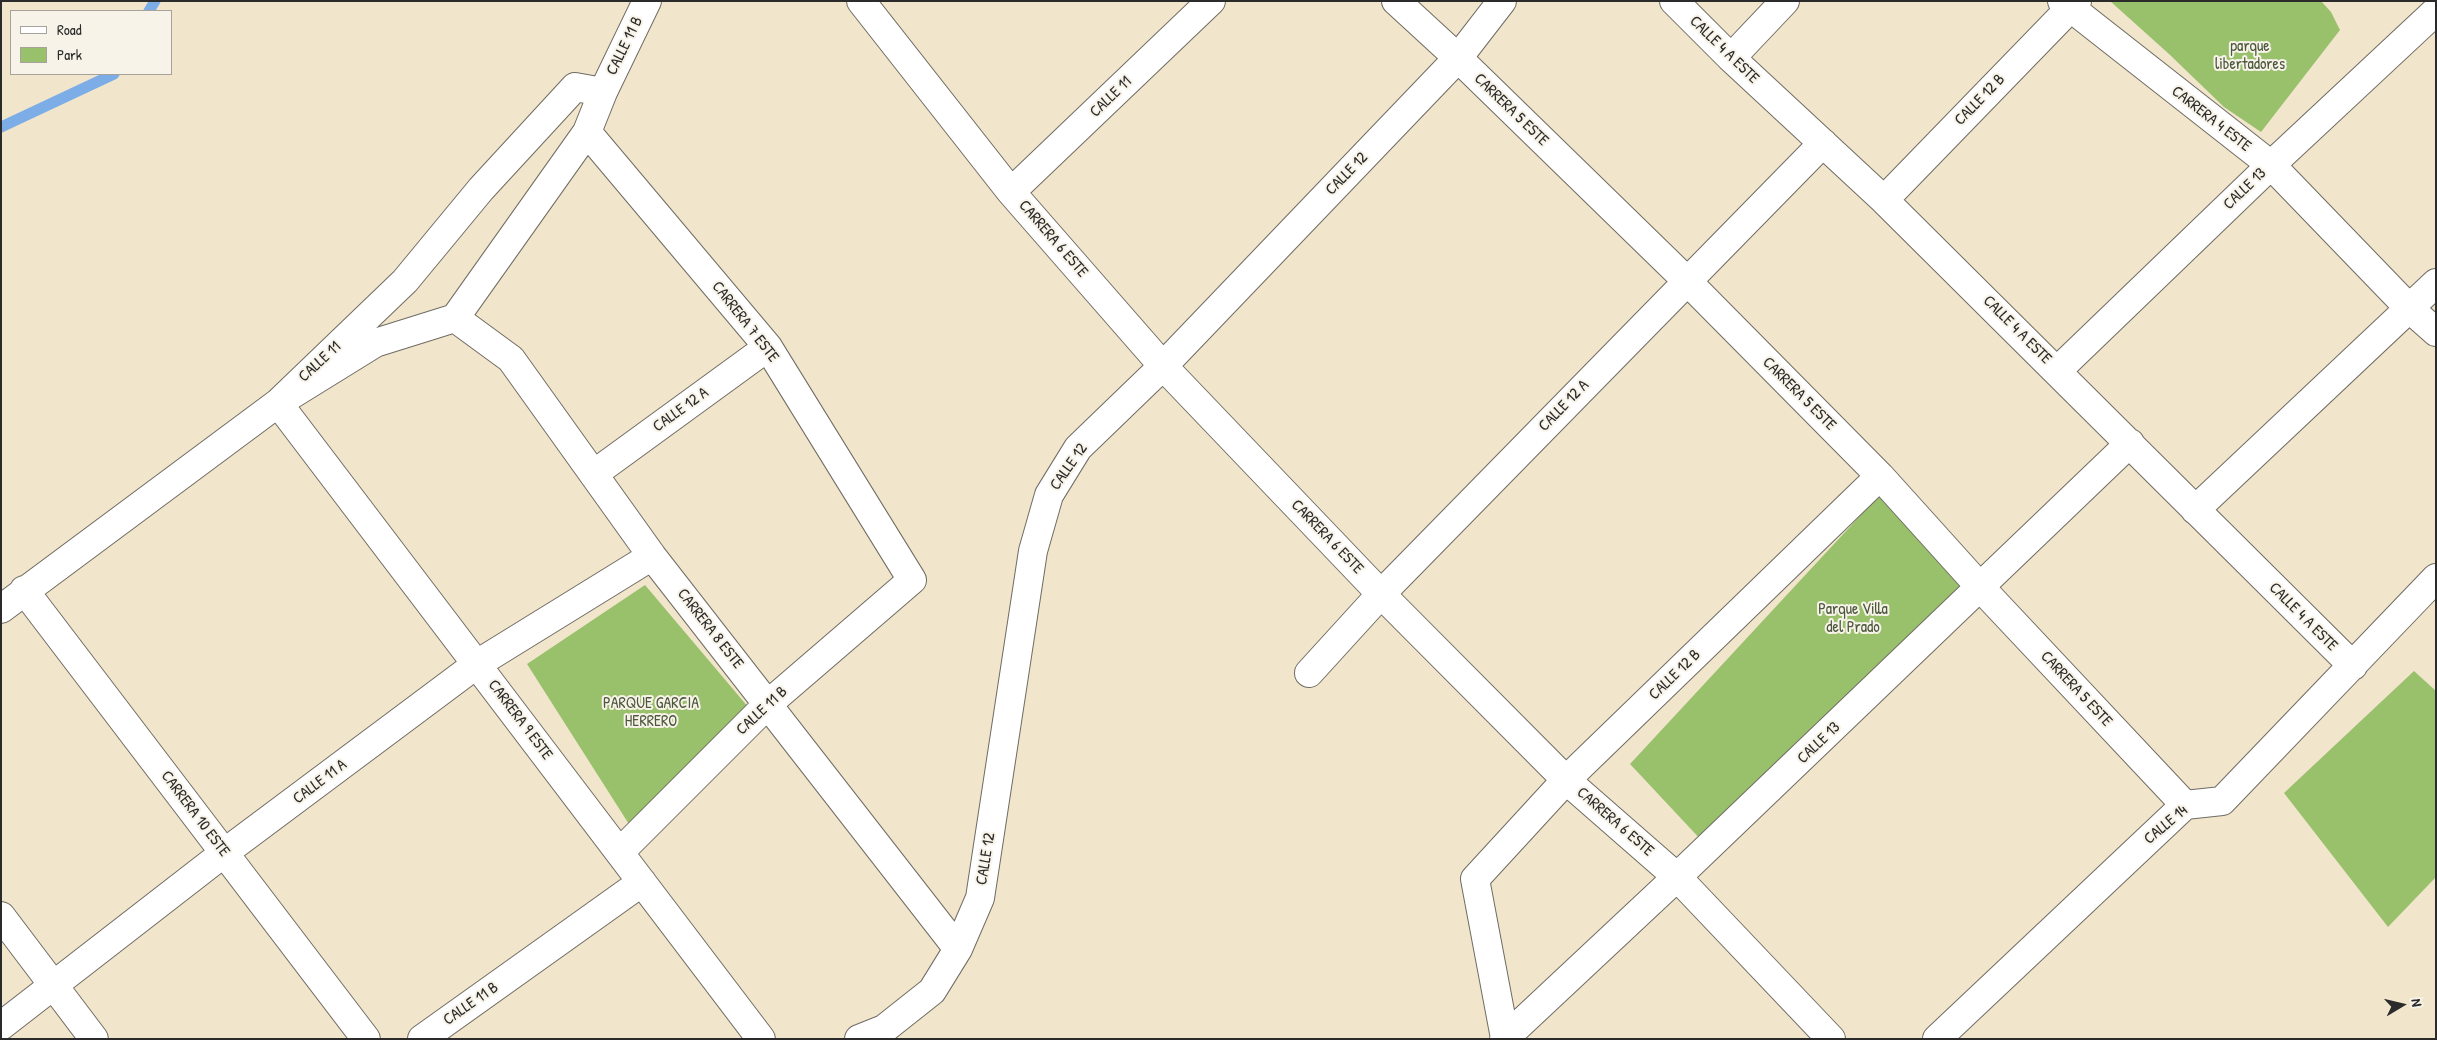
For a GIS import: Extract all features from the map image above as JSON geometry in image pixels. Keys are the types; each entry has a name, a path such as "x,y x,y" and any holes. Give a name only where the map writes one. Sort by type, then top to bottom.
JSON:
{"street":[{"name":"CALLE 11 B","path":"455,318 587,132 603,92 647,1"},
{"name":"CARRERA 6 ESTE","path":"861,1 1012,192 1163,366 1381,594 1566,780 1678,877 1831,1039"},
{"name":"CALLE 11","path":"1012,192 1211,1"},
{"name":"CARRERA 5 ESTE","path":"1396,1 1458,58 1686,280 1880,476 1981,588 2185,805"},
{"name":"CALLE 12","path":"859,1039 884,1029 932,991 958,949 980,898 1033,551 1049,495 1078,448 1163,366 1458,58 1502,1"},
{"name":"CALLE 4 A ESTE","path":"1674,1 1731,58 1884,200 2353,666"},
{"path":"1731,58 1785,1"},
{"name":"CARRERA 4 ESTE","path":"2069,4 2271,165 2409,308 2436,332"},
{"name":"CALLE 12 B","path":"1884,200 2069,4"},
{"name":"CALLE 13","path":"2057,371 2271,165 2436,11"},
{"name":"CALLE 11","path":"1,609 24,590 278,403 405,282 481,189 575,87 603,92"},
{"name":"CARRERA 7 ESTE","path":"587,132 768,347 912,580"},
{"name":"CALLE 12 A","path":"1309,673 1381,594 1686,280 1823,143"},
{"path":"2195,510 2436,283"},
{"path":"278,403 375,343 455,318"},
{"name":"CARRERA 8 ESTE","path":"455,318 511,359 652,556 958,949"},
{"name":"CALLE 12 A","path":"594,473 768,347"},
{"name":"CARRERA 9 ESTE","path":"278,403 761,1039"},
{"name":"CALLE 13","path":"1505,1038 1678,877 2130,443"},
{"name":"CALLE 12 B","path":"1505,1038 1475,880 1566,780 1880,476"},
{"name":"CALLE 11 A","path":"1,1026 224,853 477,664 652,556"},
{"name":"CALLE 14","path":"1936,1039 2185,805 2222,801 2436,578"},
{"name":"CALLE 11 B","path":"620,852 768,704 912,580"},
{"name":"CARRERA 10 ESTE","path":"24,590 366,1039"},
{"name":"CALLE 11 B","path":"422,1039 642,882"},
{"path":"1,916 94,1039"}],"green space":[{"name":"parque libertadores","path":"2110,1 2321,1 2331,12 2340,30 2261,132 2224,107"},
{"name":"Parque Villa del Prado","path":"1885,489 1974,586 1718,858 1630,764"},
{"name":"PARQUE GARCIA HERRERO","path":"645,585 760,721 634,832 527,664"},
{"path":"2414,671 2436,691 2436,877 2388,927 2284,793"}],"waterway":[{"path":"150,10 155,1"},
{"path":"1,127 112,75"}]}
